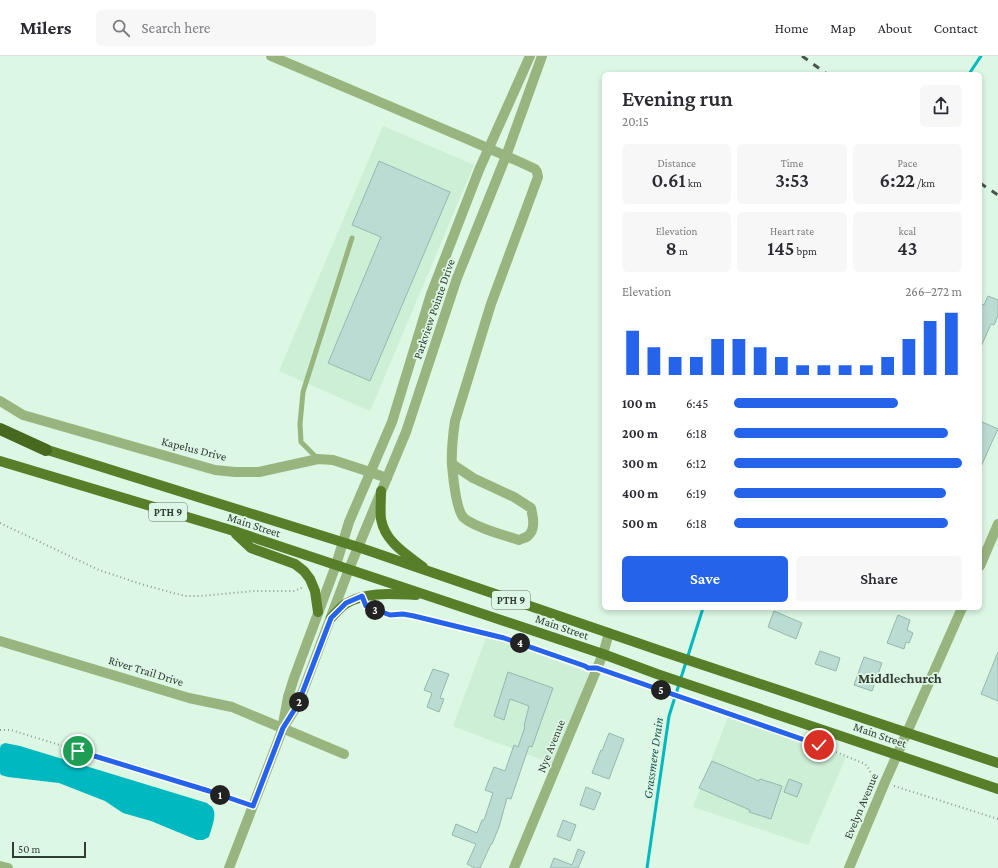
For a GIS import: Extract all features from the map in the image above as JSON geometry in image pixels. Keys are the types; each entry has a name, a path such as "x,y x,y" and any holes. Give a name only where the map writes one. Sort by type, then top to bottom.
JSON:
{"highway":[{"path":"0,429 46,450"}],"main road":[{"name":"Main Street","path":"0,436 343,543 998,763"},
{"name":"Main Street","path":"0,461 234,531 603,654 657,674 998,789"},
{"path":"381,491 381,520 388,538 430,572"},
{"path":"234,531 251,548 295,564 304,571 310,579 315,591 318,612"},
{"path":"331,618 346,603 362,596 378,594 425,595"}],"street":[{"path":"271,56 520,162 535,169 537,172 538,177 491,304 455,421 452,464 458,505 463,517 473,524 519,540 528,536 533,529 531,508 514,497 473,478 452,464"},
{"name":"Parkview Pointe Drive","path":"336,565 349,522 392,422 431,294 479,170 530,56"},
{"name":"Parkview Pointe Drive","path":"349,569 406,432 457,278 506,156 542,56"},
{"name":"Kapelus Drive","path":"0,402 23,415 215,470 259,472 318,459 333,460 387,478"},
{"path":"982,561 998,524"},
{"path":"283,728 288,696 336,565"},
{"path":"229,868 283,728 298,704 349,569"},
{"name":"Evelyn Avenue","path":"849,868 885,782 961,610"},
{"name":"Nye Avenue","path":"514,868 603,654 609,633"},
{"name":"River Trail Drive","path":"0,641 189,698 232,707 344,754"},
{"path":"0,866 8,868"}],"lane":[{"path":"318,459 301,442 300,424 303,392 352,238"}],"path":[{"path":"0,523 99,570 158,589 186,596 254,591 295,591 301,588 310,579"},
{"path":"362,596 366,606 390,615 403,614 414,616 504,638 588,668 597,668 653,687 819,745 865,764 873,778 876,780 998,819"},
{"path":"0,730 11,730 253,806"}],"shaded area":[{"path":"383,126 474,165 370,411 279,371"},
{"path":"487,635 589,673 555,765 453,726"},
{"path":"728,717 846,757 808,845 693,807"}],"water":[{"path":"5,743 20,746 207,803 214,810 214,822 209,837 203,840 197,840 151,821 123,813 105,801 59,783 1,775 0,748 1,745"}],"building":[{"path":"379,161 450,192 370,381 328,363 381,237 352,225"},
{"path":"988,296 998,300 998,316 994,325 991,324 982,344 982,304 984,305"},
{"path":"982,422 998,429 982,465"},
{"path":"774,611 802,623 796,639 768,627"},
{"path":"898,615 910,620 907,630 913,633 909,643 906,642 904,649 887,643"},
{"path":"820,651 840,658 836,671 815,664"},
{"path":"998,652 998,701 981,694"},
{"path":"864,657 882,663 872,691 854,685"},
{"path":"433,669 449,674 440,698 444,699 439,712 427,707 432,693 424,690"},
{"path":"508,672 553,688 532,747 529,746 511,799 507,798 499,827 492,844 480,868 475,868 467,864 476,844 452,835 456,824 477,833 482,820 484,820 493,793 485,790 494,767 505,771 514,745 518,747 525,727 529,706 510,699 504,720 494,716"},
{"path":"609,733 624,739 609,779 592,773"},
{"path":"712,761 759,781 760,779 782,786 771,819 749,812 750,810 699,788"},
{"path":"789,779 802,784 797,797 784,792"},
{"path":"586,787 601,793 594,810 580,805"},
{"path":"563,820 576,825 570,841 557,836"},
{"path":"578,849 585,852 578,868 550,868 554,858 572,865"}],"waterway":[{"name":"Grassmere Drain","path":"970,72 981,56"},
{"name":"Grassmere Drain","path":"647,868 669,716 702,610"}],"railway":[{"path":"802,56 824,72"},
{"path":"982,184 998,195"}],"district":[{"name":"Middlechurch","path":"900,678"}],"route":[{"path":"78,751 253,806 283,728 298,704 331,618 346,603 362,596 366,606 390,615 403,614 414,616 504,638 588,668 597,668 653,687 819,745"}]}
